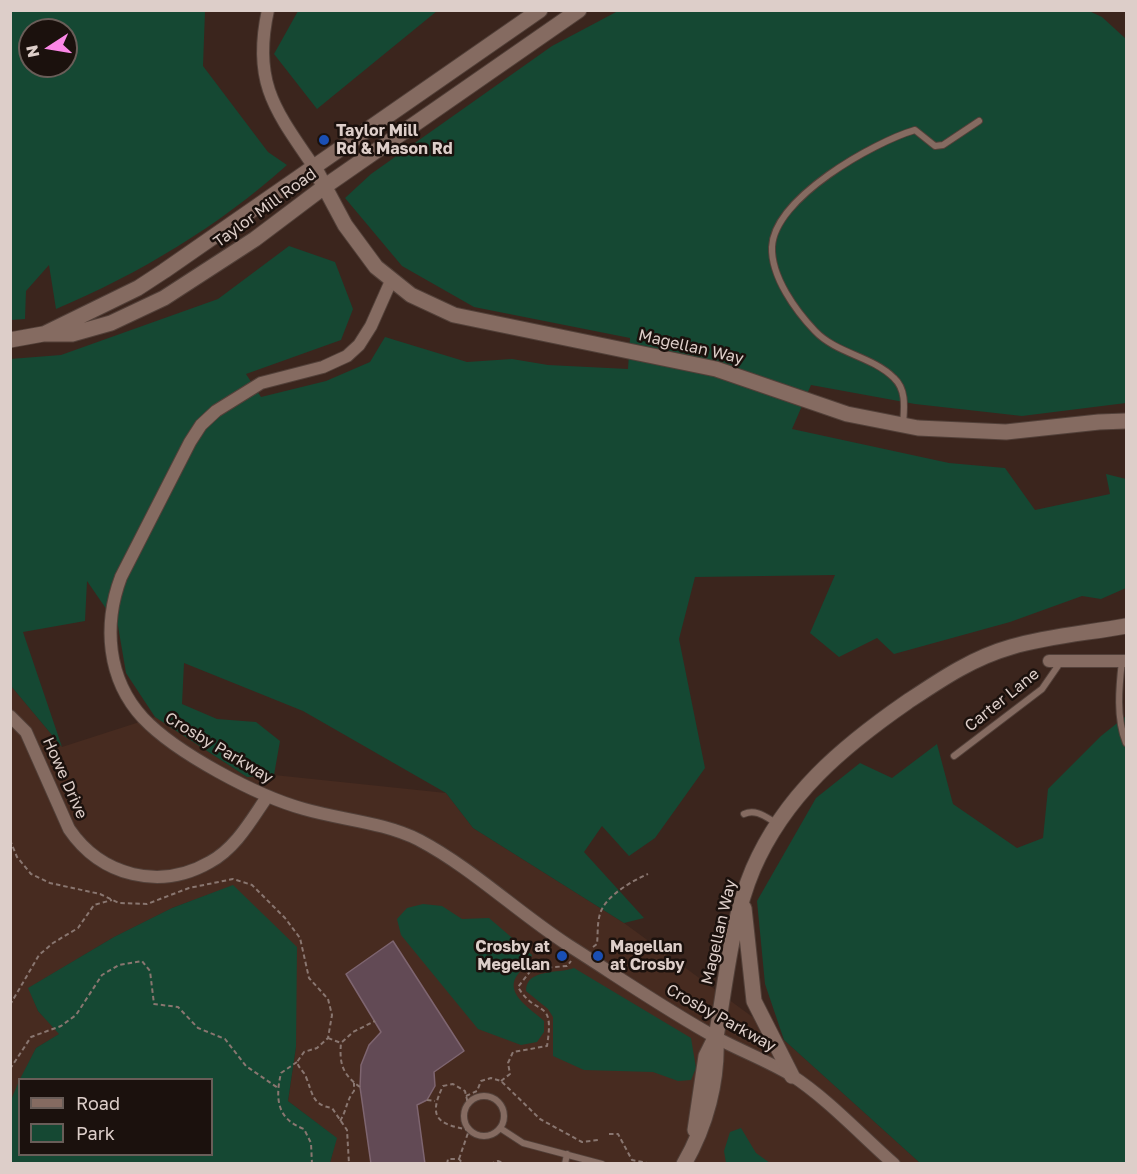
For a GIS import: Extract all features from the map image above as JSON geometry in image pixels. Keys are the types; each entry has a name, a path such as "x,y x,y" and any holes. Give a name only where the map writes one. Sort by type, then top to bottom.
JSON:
{"street":[{"path":"268,10 261,60 266,86 280,116 314,167"},
{"name":"Taylor Mill Road","path":"43,334 138,288 540,10"},
{"name":"Taylor Mill Road","path":"10,340 43,334 72,334 111,323 164,298 255,239 324,187 579,10"},
{"name":"Magellan Way","path":"314,167 345,225 376,267 391,281 431,305 479,322 716,369 848,414 903,426 962,432 1006,432 1100,422 1126,422"},
{"name":"Crosby Parkway","path":"391,281 371,326 359,345 347,356 323,367 261,383 216,411 201,425 190,442 144,531 112,600 109,631 115,670 128,698 141,716 171,742 267,797 305,810 385,827 416,839 450,859 577,951 716,1037 792,1076 894,1164"},
{"name":"Magellan Way","path":"684,1164 695,1139 695,1117 706,1056 716,1037 742,899 757,860 778,824 810,779 836,755 951,673 1011,647 1126,626"},
{"path":"1049,662 1062,660 1124,661"},
{"name":"Howe Drive","path":"10,716 26,732 69,829 79,843 103,862 133,875 169,878 210,862 237,839 267,797"},
{"path":"742,899 754,1001 792,1076"}],"lane":[{"path":"903,426 903,393 894,378 831,344 814,330 794,305 773,257 774,237 791,209 809,191 870,147 915,130 935,146 943,145 979,121"},
{"name":"Carter Lane","path":"954,756 1042,690 1062,660"},
{"path":"1124,661 1120,698 1121,725 1126,743"},
{"path":"744,814 749,811 760,813 778,824"},
{"path":"478,1097 496,1100 503,1110 500,1128 485,1136 469,1130 464,1118 468,1104 478,1097"},
{"path":"500,1128 523,1143 602,1164"},
{"path":"565,1164 567,1154"}],"path":[{"path":"10,840 17,858 31,874 50,883 82,888 119,903 147,904 189,888 233,879 252,885 285,918 300,938 309,978 328,999 332,1015 328,1038 317,1048 304,1052 297,1062 281,1073 278,1088 282,1113 289,1124 304,1129 311,1143 312,1164"},
{"path":"501,1081 510,1074 508,1063 513,1052 547,1046 551,1022 549,1015 523,995 518,987 532,969 567,966 577,951 591,949 597,944 600,913 607,902 636,880 648,874"},
{"path":"10,1005 25,984 39,955 53,943 78,928 94,904 112,900"},
{"path":"10,1069 31,1037 61,1026 76,1015 102,975 119,965 142,961 150,971 154,1004 178,1007 198,1028 225,1039 246,1066 278,1088"},
{"path":"360,1087 346,1077 340,1059 341,1043 353,1032 375,1021"},
{"path":"328,1038 341,1043"},
{"path":"297,1062 299,1070 306,1074 313,1099 320,1106 332,1108 347,1130 349,1164"},
{"path":"466,1096 477,1091 481,1081 490,1078 501,1081 540,1119 582,1142 598,1140"},
{"path":"340,1121 346,1112 347,1099 354,1091 354,1083"},
{"path":"459,1159 469,1130 443,1125 436,1117 435,1101 443,1086 453,1084 465,1091 468,1104"},
{"path":"427,1100 435,1101"},
{"path":"609,1134 618,1134 632,1160 653,1164"},
{"path":"579,1150 582,1142"},
{"path":"447,1164 448,1160 459,1159"},
{"path":"459,1159 463,1164"},
{"path":"490,1164 498,1161 507,1164"}],"shaded area":[{"path":"11,686 62,747 155,717 247,777 274,775 446,793 473,828 624,923 784,1040 920,1163 330,1163 336,1138 288,1101 296,1047 233,886 172,908 114,937 29,988 38,1011 60,1034 36,1048 22,1078 18,1078 18,1085 11,1100"}],"green space":[{"path":"10,11 205,11 203,66 268,152 287,165 234,208 177,247 118,280 56,309 49,265 26,291 25,319 11,320"},
{"path":"298,11 437,11 317,109 274,54"},
{"path":"618,11 1089,11 1102,17 1126,39 1126,403 1022,416 915,404 811,385 792,429 949,463 1005,468 1035,510 1110,494 1106,474 1126,479 1126,588 1101,599 1082,596 1010,622 894,654 877,638 839,657 810,633 835,575 695,577 679,639 705,768 655,838 629,856 602,826 584,852 644,918 624,923 473,828 446,793 303,711 184,663 182,704 217,719 256,722 280,741 274,775 247,777 155,717 126,673 118,626 87,581 85,621 23,632 62,747 11,686 10,359 61,355 218,299 289,246 335,262 353,309 341,340 246,374 261,397 326,381 370,362 385,337 467,362 512,359 548,365 628,369 630,338 474,307 402,266 345,198 371,174 552,46"},
{"path":"1126,716 1126,1163 920,1163 784,1040 765,984 757,901 816,798 860,763 892,778 937,744 953,804 1017,848 1043,838 1048,789 1101,736"},
{"path":"233,885 297,947 296,1047 288,1101 337,1138 330,1163 11,1163 11,1100 18,1083 18,1156 213,1156 213,1078 21,1078 36,1048 59,1034 38,1011 28,988 114,937 172,908"},
{"path":"423,904 442,906 462,919 489,918 532,955 516,977 514,990 522,1002 544,1021 544,1032 537,1042 521,1045 478,1029 401,935 397,919 407,908"},
{"path":"574,968 691,1038 696,1068 691,1080 678,1081 653,1072 584,1070 553,1056 553,1017 548,1009 526,991 527,984 537,975"},
{"path":"741,1128 756,1153 770,1163 726,1163 724,1151 730,1132"}],"building":[{"path":"393,941 464,1051 434,1072 435,1086 427,1100 417,1105 425,1164 371,1164 360,1087 361,1065 369,1045 381,1032 346,974"}],"place":[{"name":"Taylor Mill Rd & Mason Rd","path":"324,140"},
{"name":"Crosby at Megellan","path":"562,956"},
{"name":"Magellan at Crosby","path":"598,956"}]}
